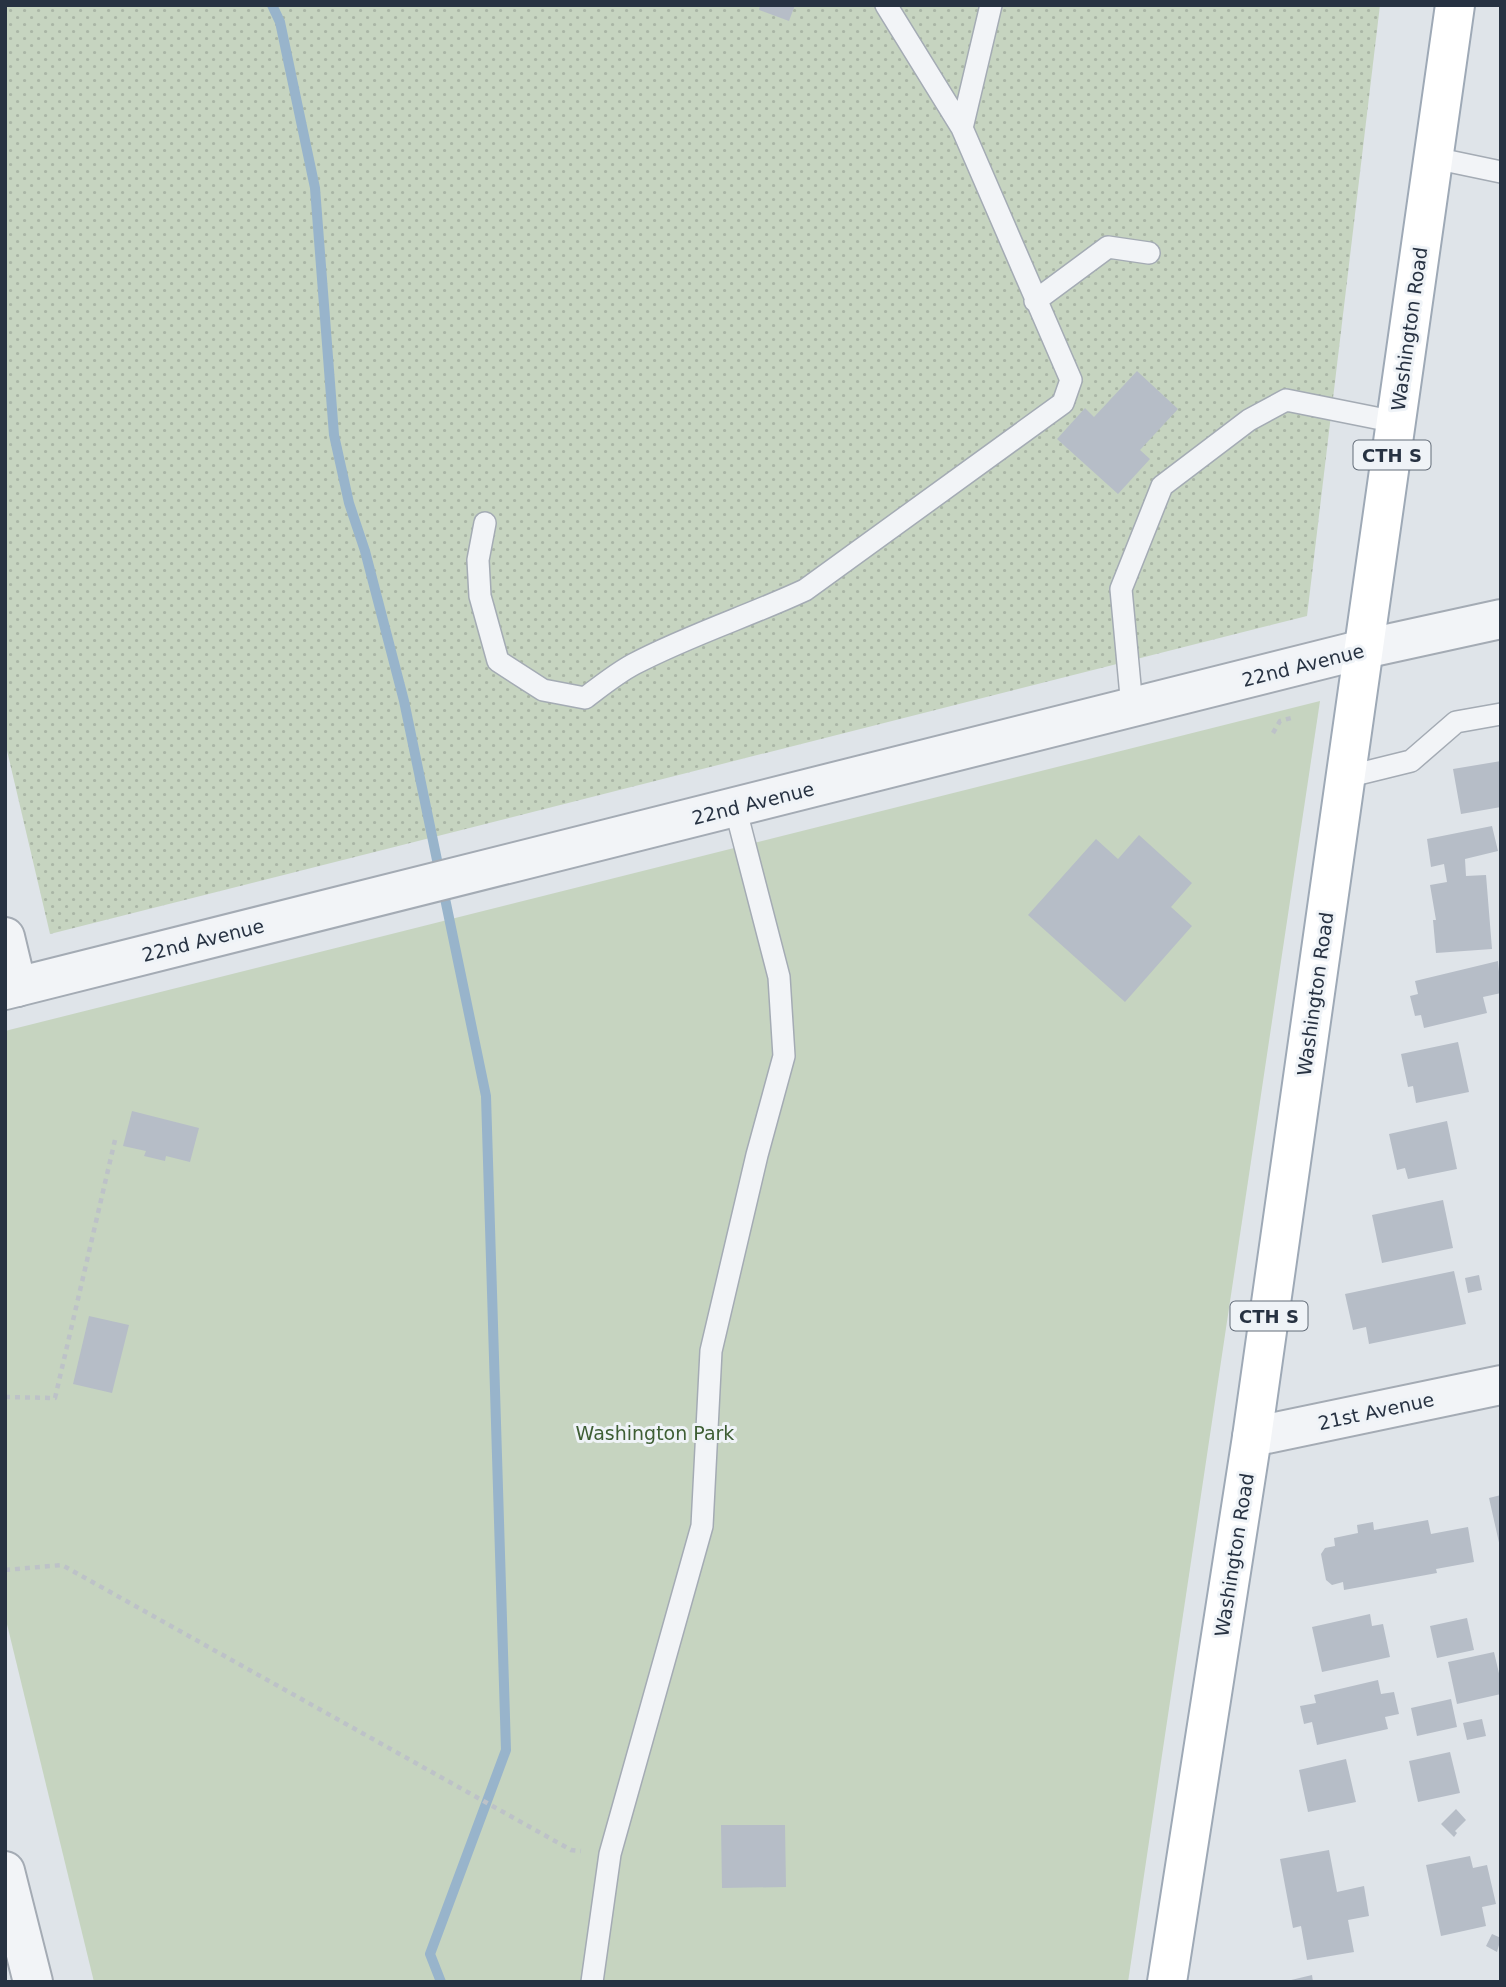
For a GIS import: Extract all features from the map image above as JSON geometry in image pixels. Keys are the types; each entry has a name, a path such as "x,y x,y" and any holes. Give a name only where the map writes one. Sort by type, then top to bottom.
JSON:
{"main road":[{"name":"Washington Road","path":"1167,1982 1252,1437 1455,5"}],"street":[{"name":"22nd Avenue","path":"11,988 1364,649 1501,621"},
{"path":"5,937 11,988"},
{"name":"21st Avenue","path":"1252,1437 1501,1385"},
{"path":"5,1871 33,1982"}],"lane":[{"path":"485,523 478,560 480,596 498,661 543,690 585,698 632,665 698,633 765,609 805,590 1063,403 1071,380 962,128 886,5"},
{"path":"962,128 991,5"},
{"path":"1434,158 1501,172"},
{"path":"1035,301 1108,247 1149,253"},
{"path":"1132,707 1121,589 1162,486 1249,419 1286,400 1396,422"},
{"path":"1346,777 1411,761 1456,722 1501,714"},
{"path":"592,1982 610,1854 702,1526 711,1351 757,1155 784,1056 779,976 735,807"}],"path":[{"path":"1273,733 1281,714"},
{"path":"1280,721 1295,717"},
{"path":"5,1397 55,1398 115,1140"},
{"path":"5,1570 62,1564 571,1850 610,1854"}],"green space":[{"path":"5,5 1380,5 1307,616 50,934 5,742"},
{"name":"Washington Park","path":"1320,701 1128,1982 94,1982 5,1616 5,1031"}],"building":[{"path":"760,5 795,5 789,21 759,10"},
{"path":"1137,371 1178,409 1140,450 1150,459 1118,494 1057,439 1085,408 1094,417"},
{"path":"1501,761 1501,807 1461,814 1453,769"},
{"path":"1492,826 1498,851 1465,859 1466,876 1486,875 1492,949 1436,953 1433,920 1436,920 1430,885 1447,882 1444,864 1431,867 1427,839"},
{"path":"1139,835 1192,883 1171,907 1192,926 1125,1002 1028,915 1096,839 1118,859"},
{"path":"1498,961 1501,993 1483,997 1487,1013 1424,1028 1421,1015 1415,1016 1410,996 1418,994 1415,981"},
{"path":"1458,1042 1469,1092 1416,1103 1413,1086 1408,1087 1401,1054"},
{"path":"132,1111 199,1128 190,1162 166,1156 165,1161 144,1156 146,1151 123,1146"},
{"path":"1447,1121 1457,1169 1408,1179 1405,1168 1397,1170 1389,1134"},
{"path":"1443,1200 1453,1248 1382,1263 1372,1215"},
{"path":"1454,1271 1466,1324 1369,1344 1366,1327 1353,1330 1345,1294"},
{"path":"1479,1275 1482,1290 1468,1293 1465,1278"},
{"path":"89,1316 129,1325 112,1393 73,1384"},
{"path":"1501,1495 1501,1547 1500,1547 1489,1498"},
{"path":"1428,1520 1431,1534 1468,1527 1474,1562 1436,1569 1437,1573 1344,1590 1343,1582 1332,1585 1326,1580 1321,1554 1325,1548 1335,1546 1334,1538 1358,1533 1357,1525 1373,1522 1374,1530"},
{"path":"1370,1614 1372,1626 1383,1624 1390,1657 1322,1672 1312,1627"},
{"path":"1467,1618 1474,1650 1437,1658 1430,1626"},
{"path":"1494,1652 1501,1694 1457,1704 1448,1662"},
{"path":"1378,1680 1381,1694 1394,1692 1399,1714 1385,1717 1388,1729 1317,1745 1312,1722 1304,1724 1300,1706 1316,1703 1314,1695"},
{"path":"1451,1699 1457,1727 1417,1736 1411,1708"},
{"path":"1482,1719 1486,1736 1467,1740 1463,1723"},
{"path":"1450,1752 1460,1793 1418,1802 1409,1761"},
{"path":"1346,1759 1356,1802 1308,1812 1299,1770"},
{"path":"1456,1809 1466,1820 1455,1831 1457,1833 1454,1837 1441,1824"},
{"path":"721,1825 785,1825 786,1887 722,1888"},
{"path":"1329,1850 1337,1892 1364,1886 1369,1916 1348,1920 1354,1952 1307,1960 1301,1926 1293,1928 1280,1859"},
{"path":"1470,1856 1473,1868 1487,1865 1496,1904 1482,1907 1486,1926 1441,1936 1426,1865"},
{"path":"1492,1934 1501,1938 1497,1952 1486,1946"},
{"path":"1312,1975 1313,1982 1287,1982 1287,1981"}],"waterway":[{"path":"272,5 280,22 315,188 334,435 349,503 365,551 404,701 486,1096 506,1750 430,1954 441,1982"}]}
